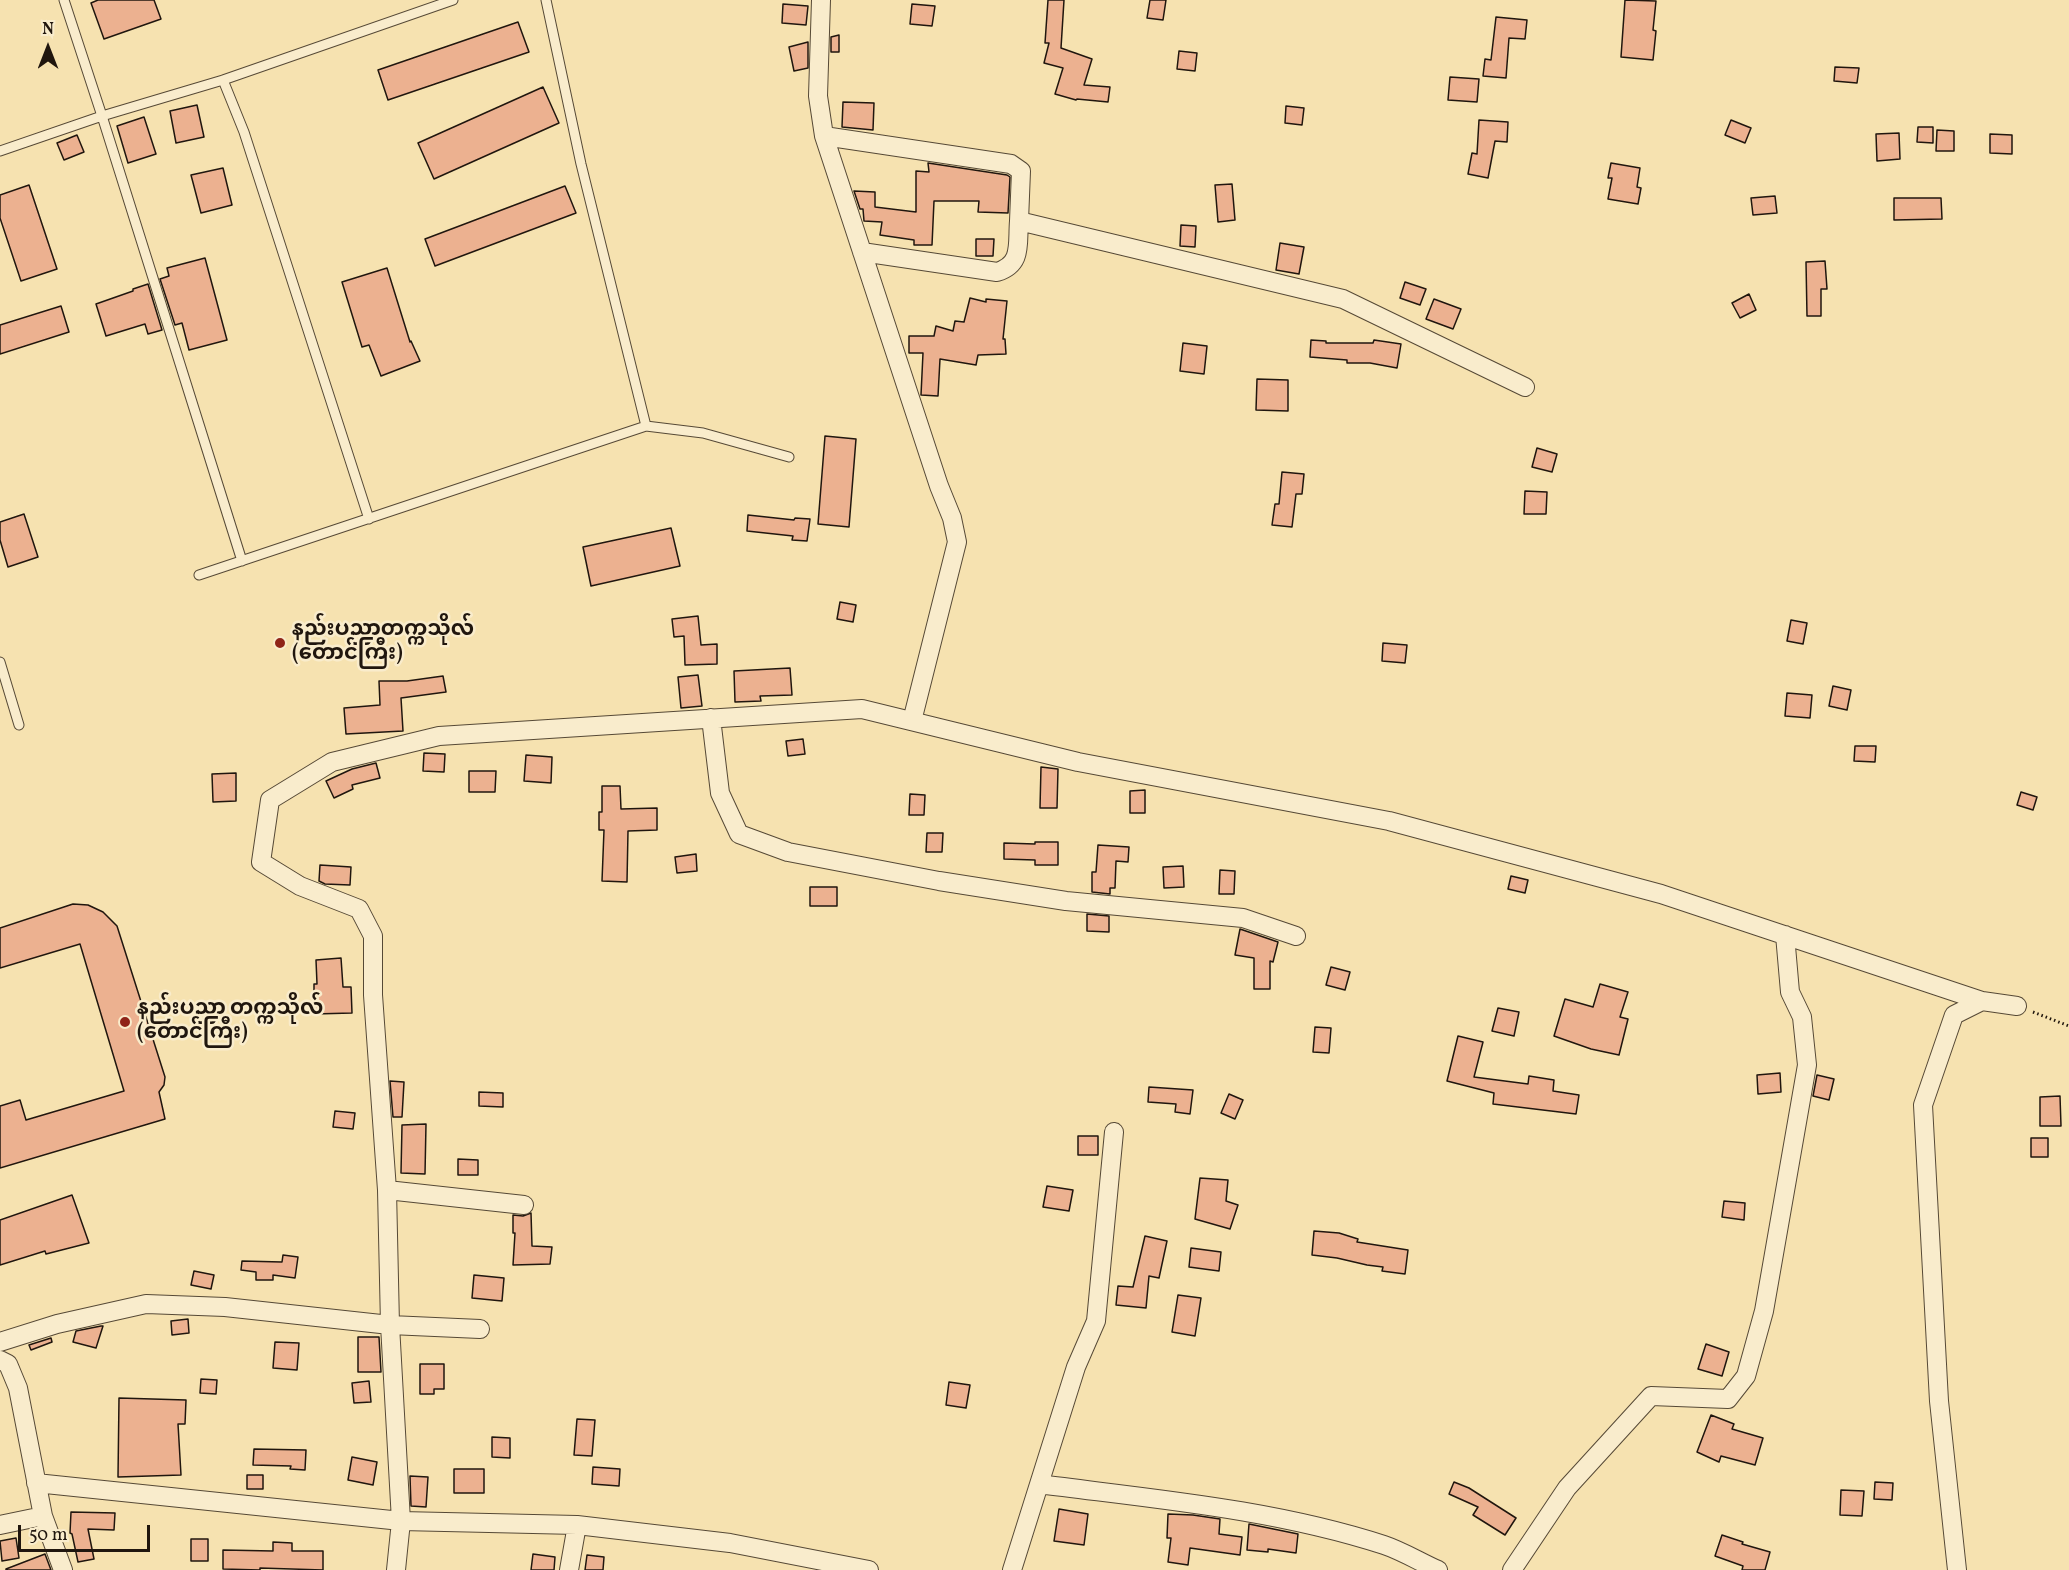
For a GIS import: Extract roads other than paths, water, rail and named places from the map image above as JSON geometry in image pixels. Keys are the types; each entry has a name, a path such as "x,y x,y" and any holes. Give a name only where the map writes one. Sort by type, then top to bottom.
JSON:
{"street":[{"path":"820,0 818,96 824,136 939,486 952,518 957,542 912,721"},
{"path":"824,136 1011,164 1021,171 1016,261 1009,268 998,272 862,252"},
{"path":"1019,221 1343,299 1525,387"},
{"path":"396,1570 401,1521 390,1325 387,1190 375,1018 374,936 359,909 300,886 261,862 270,801 332,762 439,736 862,709 1078,762 1389,821 1661,894 1982,1001 2017,1006"},
{"path":"711,718 720,793 739,834 788,852 939,881 1066,901 1243,918 1296,936"},
{"path":"1512,1570 1567,1488 1651,1396 1728,1399 1746,1376 1764,1311 1807,1065 1802,1017 1790,992 1785,935"},
{"path":"1957,1570 1939,1401 1923,1105 1954,1015 1982,1001"},
{"path":"1012,1570 1076,1367 1096,1321 1114,1132"},
{"path":"387,1190 524,1205"},
{"path":"0,1342 57,1324 146,1304 225,1307 390,1325 480,1329"},
{"path":"0,1360 8,1364 18,1388 43,1516 63,1570"},
{"path":"36,1483 401,1521 577,1525 730,1543 869,1570"},
{"path":"1039,1484 1185,1503 1305,1523 1386,1546 1438,1570"},
{"path":"0,1525 43,1516"},
{"path":"569,1570 577,1525"}],"lane":[{"path":"64,0 242,561"},
{"path":"0,151 102,116 223,80 453,0"},
{"path":"546,0 581,164 646,426"},
{"path":"223,80 244,132 369,519"},
{"path":"199,575 646,426 703,433 789,457"},
{"path":"0,662 19,725"}],"place":[{"name":"နည်းပညာတက္ကသိုလ် (တောင်ကြီး)","path":"280,643"},
{"name":"နည်းပညာ တက္ကသိုလ် (တောင်ကြီး)","path":"125,1022"}]}
